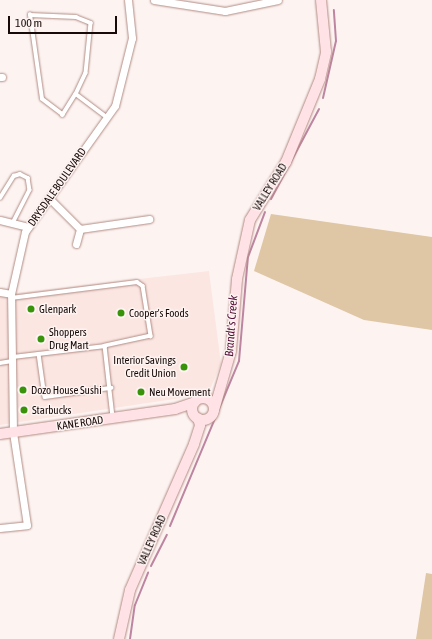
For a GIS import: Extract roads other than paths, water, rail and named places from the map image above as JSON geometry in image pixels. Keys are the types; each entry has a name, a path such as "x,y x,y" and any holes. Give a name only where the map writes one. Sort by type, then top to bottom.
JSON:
{"street":[{"name":"DRYSDALE BOULEVARD","path":"0,528 27,525 13,432 11,296 28,227 115,106 132,38 128,0"},
{"path":"154,0 225,11 267,1 278,0"},
{"name":"VALLEY ROAD","path":"194,444 213,413 224,379 236,315 237,279 250,220 286,162 320,79 326,52 321,0"},
{"path":"49,198 80,229"},
{"path":"80,229 149,219"},
{"path":"0,220 13,222 28,227"},
{"path":"76,244 80,229"},
{"path":"0,292 11,296"},
{"name":"VALLEY ROAD","path":"119,639 130,590 194,444 200,425 196,417 198,400 211,395 224,379"},
{"path":"196,417 213,413 211,401 198,400"},
{"name":"KANE ROAD","path":"161,412 198,400"},
{"name":"KANE ROAD","path":"0,434 161,412 178,411 196,417"}],"lane":[{"path":"30,15 76,17 91,23 86,73 76,94 64,115 42,99 30,15"},
{"path":"76,94 107,117"},
{"path":"0,198 14,176 20,174 28,178 30,190 13,222"},
{"path":"0,363 39,354 105,346 151,336 143,286 137,282 11,296"},
{"path":"105,346 112,388 113,418"},
{"path":"39,354 45,397 112,388"}],"waterway":[{"name":"Brandt's Creek","path":"323,98 336,41 334,10"},
{"name":"Brandt's Creek","path":"271,199 319,109"},
{"name":"Brandt's Creek","path":"170,526 239,361 248,257 265,212"},
{"name":"Brandt's Creek","path":"151,566 167,535"},
{"name":"Brandt's Creek","path":"130,639 135,605 148,573"}],"place":[{"name":"Glenpark","path":"31,309"},
{"name":"Cooper's Foods","path":"121,313"},
{"name":"Shoppers Drug Mart","path":"41,339"},
{"name":"Interior Savings Credit Union","path":"184,367"},
{"name":"Dozo House Sushi","path":"23,390"},
{"name":"Neu Movement","path":"141,392"},
{"name":"Starbucks","path":"24,410"}]}
